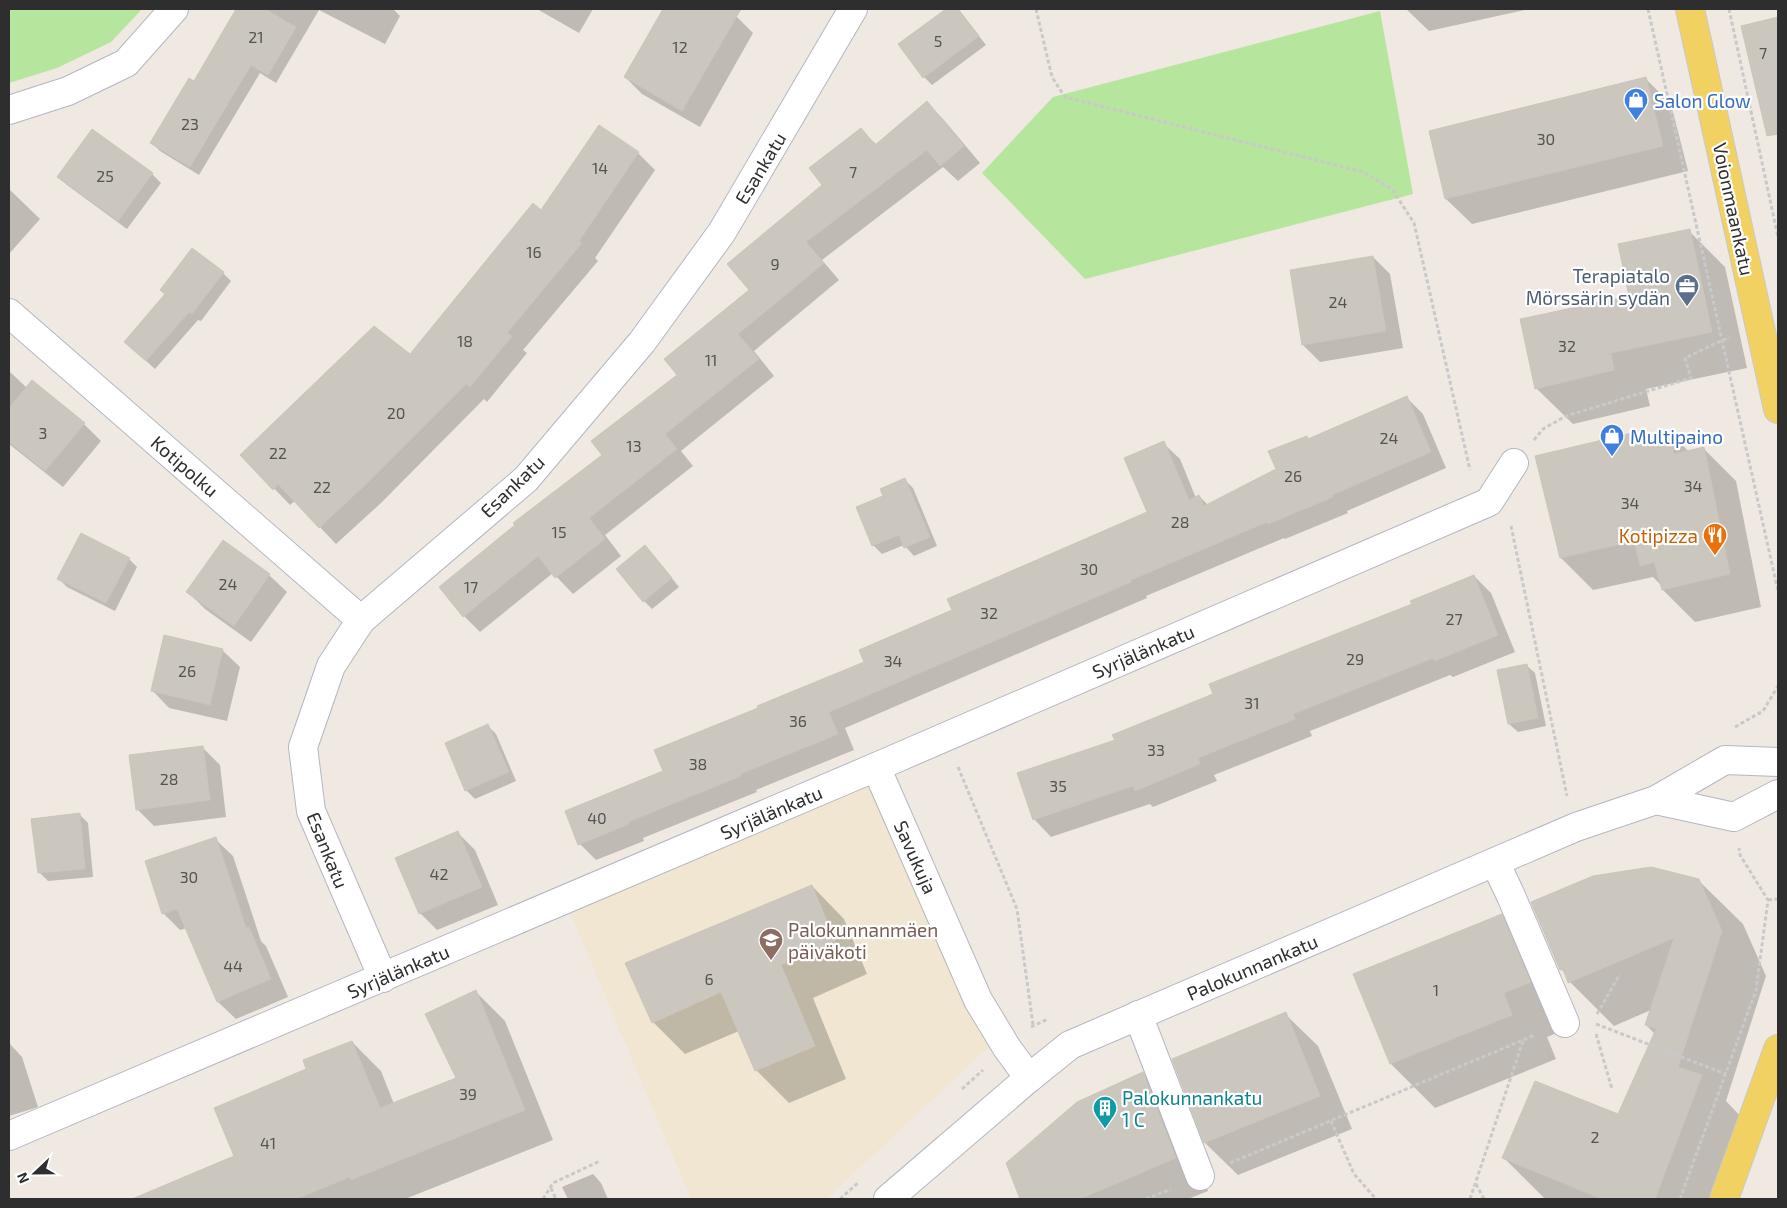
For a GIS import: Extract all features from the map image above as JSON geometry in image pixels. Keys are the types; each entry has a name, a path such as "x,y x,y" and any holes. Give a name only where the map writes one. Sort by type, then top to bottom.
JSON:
{"main road":[{"name":"Voionmaankatu","path":"1690,9 1778,409"},
{"path":"1724,1199 1778,1049"}],"street":[{"path":"9,110 68,91 126,63 174,9"},
{"name":"Esankatu","path":"383,978 311,811 303,747 331,666 361,620 526,478 642,342 722,232 853,9"},
{"name":"Kotipolku","path":"9,313 361,620"},
{"path":"1489,502 1514,463"},
{"name":"Syrjälänkatu","path":"9,1136 383,978 1489,502"},
{"path":"1725,760 1778,762"},
{"name":"Palokunnankatu","path":"888,1199 918,1188 1029,1078 1070,1045 1576,827 1656,800 1725,760"},
{"name":"Savukuja","path":"876,766 978,1000 1007,1048 1029,1078"},
{"path":"1656,800 1734,818 1778,794"},
{"path":"1495,862 1564,1023"},
{"path":"1138,1016 1200,1176"}],"path":[{"path":"1036,9 1052,77 1065,96 1364,172 1392,189 1414,223 1474,489 1510,525 1568,802"},
{"path":"1648,9 1778,591"},
{"path":"1729,9 1778,237"},
{"path":"1514,463 1543,429 1566,416 1691,378 1685,358 1723,340 1761,330"},
{"path":"1725,760 1721,734 1763,711 1778,686"},
{"path":"945,736 1017,909 1033,1026"},
{"path":"1680,1199 1756,990 1768,900 1740,854 1734,818"},
{"path":"1768,900 1778,899"},
{"path":"1612,1089 1592,1023 1620,974"},
{"path":"1146,1199 1564,1023 1592,1023 1726,1074"},
{"path":"1470,1199 1523,1040"},
{"path":"1332,1121 1354,1174 1376,1199"},
{"path":"543,1199 553,1183 600,1161"},
{"path":"1475,1184 1484,1199"},
{"path":"550,1187 556,1199"}],"shaded area":[{"name":"Palokunnanmäen päiväkoti","path":"873,781 993,1043 826,1199 691,1199 570,912"}],"green space":[{"path":"9,9 142,9 111,42 57,68 9,83"},
{"path":"1380,11 1413,194 1085,279 982,173 1053,97"}],"building":[{"path":"236,9 265,9 296,27 268,75 251,65 190,167 150,143 189,78 194,81"},
{"path":"663,9 741,9 682,111 624,77"},
{"path":"946,9 958,9 979,36 923,78 898,44"},
{"path":"1778,17 1778,134 1767,136 1741,26"},
{"path":"1646,77 1663,146 1445,199 1429,131"},
{"path":"927,101 964,146 940,166 927,150 806,242 824,263 738,334 759,359 665,434 677,449 589,518 605,539 555,578 538,556 463,617 439,587 515,525 513,523 602,455 591,441 677,375 664,359 749,290 727,264 822,185 809,168 861,128 875,145"},
{"path":"599,125 639,152 579,241 582,243 507,333 512,336 470,387 466,384 319,528 278,484 273,490 240,455 374,326 410,354 533,203 541,210"},
{"path":"92,129 153,173 118,221 57,177"},
{"path":"1690,229 1712,332 1611,353 1614,370 1535,389 1520,319 1629,296 1618,244"},
{"path":"192,248 224,272 192,314 189,312 146,361 124,342 165,294 160,290"},
{"path":"1373,256 1386,331 1302,345 1290,270"},
{"path":"32,380 85,423 45,471 9,442 9,408"},
{"path":"1407,396 1431,452 1332,495 1333,497 1268,524 1267,522 1131,580 1131,582 829,712 838,734 740,774 741,776 628,822 629,824 578,845 565,811 663,771 654,750 864,662 859,650 952,610 947,599 1147,512 1124,458 1164,441 1189,500 1199,495 1204,506 1276,469 1268,451 1307,436 1308,439"},
{"path":"1670,431 1674,454 1704,447 1730,574 1662,590 1654,562 1640,566 1634,541 1560,558 1535,456 1632,433 1633,438"},
{"path":"905,478 930,537 904,548 899,535 872,546 856,507 883,496 880,489"},
{"path":"81,533 130,558 106,603 57,579"},
{"path":"223,540 270,574 234,626 186,592"},
{"path":"645,545 672,578 643,602 616,569"},
{"path":"1474,575 1498,635 1435,661 1433,658 1293,714 1295,719 1198,758 1200,764 1135,791 1133,786 1033,820 1017,773 1115,740 1112,735 1213,694 1209,684 1412,604 1410,601"},
{"path":"164,635 223,649 210,705 151,691"},
{"path":"1527,664 1538,718 1508,724 1497,670"},
{"path":"488,724 509,772 465,791 445,743"},
{"path":"203,746 210,800 136,810 129,755"},
{"path":"80,813 85,869 38,873 31,819"},
{"path":"458,831 482,887 419,914 395,858"},
{"path":"216,837 246,928 249,927 271,979 217,1002 177,909 162,914 145,861"},
{"path":"1651,867 1699,879 1722,931 1678,1067 1702,1075 1655,1199 1602,1199 1502,1158 1535,1081 1618,1114 1656,1029 1645,1025 1674,938 1568,983 1563,969 1560,970 1531,902 1593,876"},
{"path":"812,885 835,941 781,965 815,1046 755,1071 721,992 652,1023 625,963"},
{"path":"1502,914 1531,982 1504,993 1512,1015 1390,1064 1353,974"},
{"path":"476,990 525,1110 351,1180 350,1177 296,1199 132,1199 234,1156 214,1108 306,1069 303,1060 352,1041 380,1108 456,1078 425,1014"},
{"path":"1286,1012 1320,1096 1204,1143 1172,1059"},
{"name":"Palokunnankatu 1 C","path":"1143,1072 1176,1158 1080,1199 1020,1199 1006,1163 1077,1102"}],"place":[{"name":"Salon Glow","path":"1636,121"},
{"name":"Terapiatalo Mörssärin sydän","path":"1687,307"},
{"name":"Multipaino","path":"1612,457"},
{"name":"Kotipizza","path":"1715,556"},
{"name":"Palokunnanmäen päiväkoti","path":"771,961"},
{"name":"Palokunnankatu 1 C","path":"1105,1129"}]}
